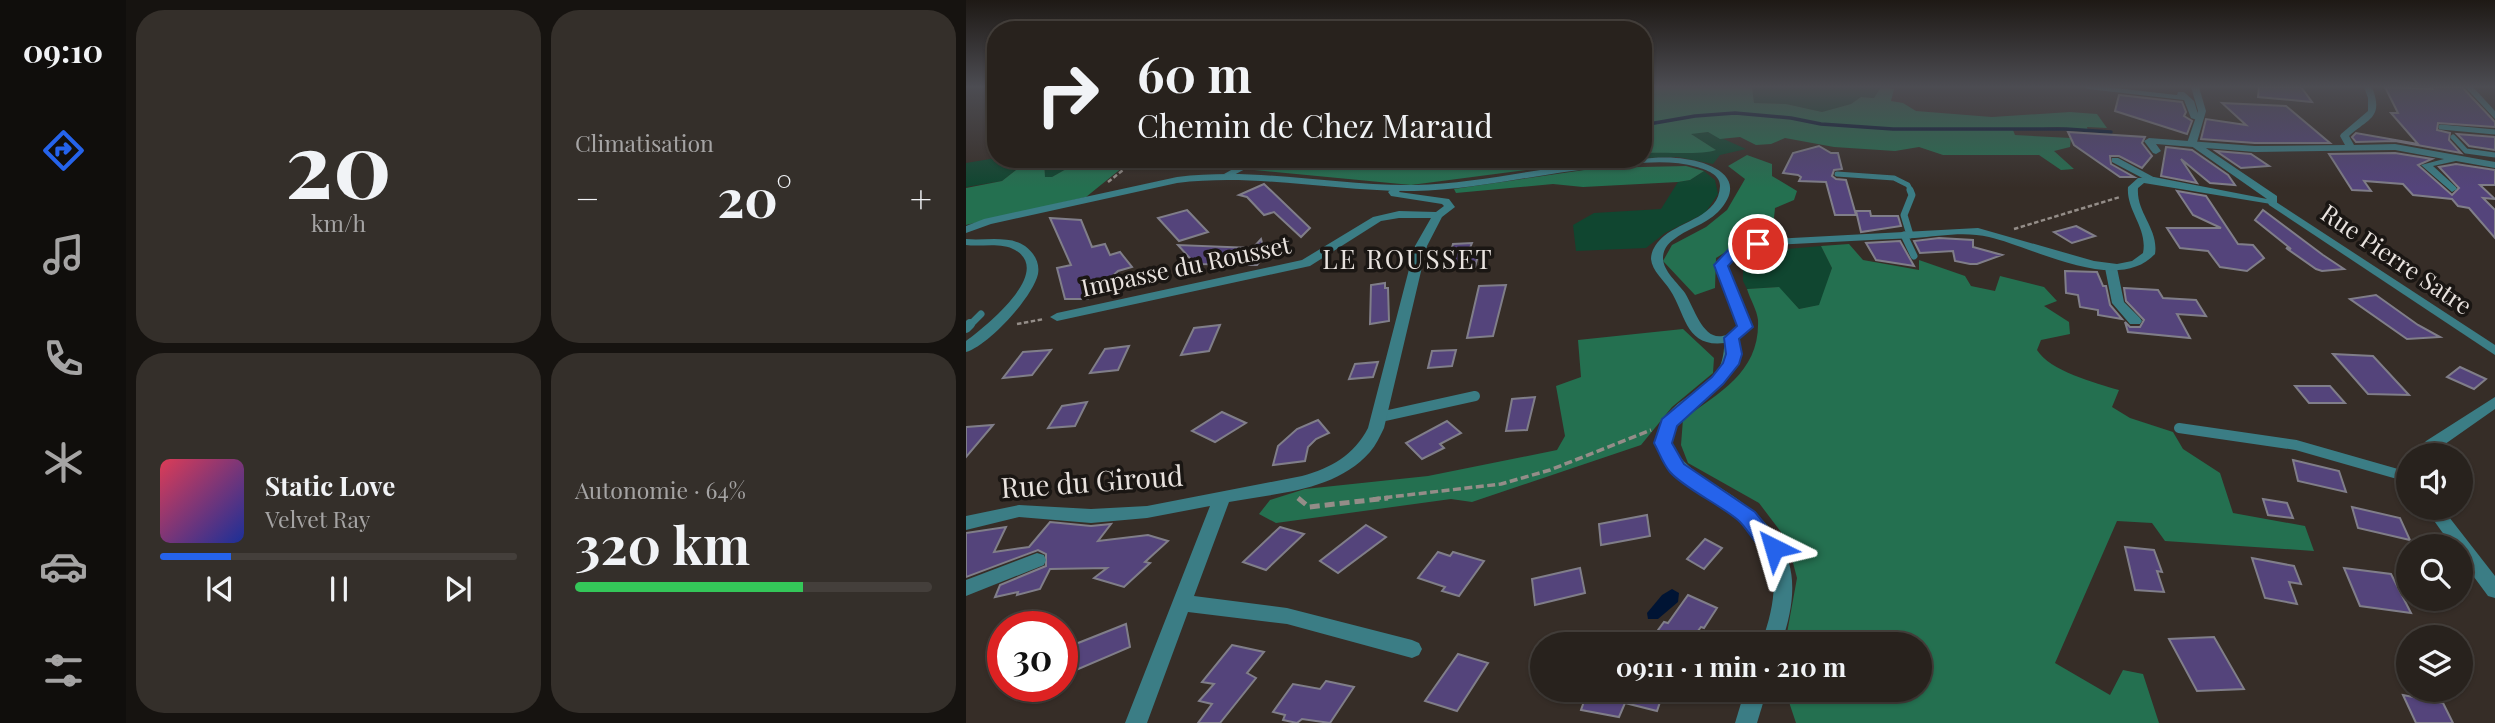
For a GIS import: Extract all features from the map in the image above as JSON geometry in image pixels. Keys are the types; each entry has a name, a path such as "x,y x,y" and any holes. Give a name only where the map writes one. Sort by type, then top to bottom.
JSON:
{"street":[{"path":"2192,143 2199,121"},
{"path":"2351,147 2344,136 2364,121"},
{"path":"2156,151 2149,141 2255,149 2395,147 2495,165"},
{"name":"Rue Pierre Satre","path":"2192,143 2273,198 2273,203 2495,351"},
{"path":"2452,188 2426,165 2453,160 2455,157"},
{"path":"2115,160 2154,180 2273,203"},
{"path":"1652,161 1680,161 1710,168 1725,182 1723,197 1706,218 1666,240 1657,254 1658,262 1684,302 1693,327 1712,339 1731,338 1745,327 1722,272 1724,259 1734,251 1771,242 1978,231 1998,234 2074,261 2111,268 2143,261 2151,249 2151,234 2134,204 2132,193 2138,182 2154,180"},
{"path":"1229,174 1241,168"},
{"path":"966,230 988,221 1177,180 1229,174 1397,188 1429,187 1576,168"},
{"path":"1397,188 1392,192 1440,200 1450,205 1438,215"},
{"name":"Impasse du Rousset","path":"1057,317 1306,263 1321,258 1377,219 1398,215 1438,215"},
{"name":"Rue du Giroud","path":"966,523 1019,511 1091,516 1147,512 1328,475 1347,464 1366,447 1380,417 1421,246 1438,215"},
{"path":"966,242 1014,246 1030,257 1033,266 1021,298 991,329 968,346"},
{"path":"2111,268 2118,303 2135,321"},
{"path":"1731,338 1734,354 1731,364 1669,423 1663,443 1677,468 1748,517 1778,557 1785,582 1774,632"},
{"path":"2435,443 2495,402"},
{"path":"1136,723 1222,498"},
{"path":"2442,520 2495,590"},
{"path":"966,588 1037,560"},
{"path":"1181,603 1287,616 1412,649"},
{"path":"1745,723 1752,702"}],"lane":[{"path":"2441,127 2495,132"},
{"path":"2453,137 2466,151 2495,155"},
{"path":"1837,174 1894,178 1908,185 1912,195 1904,215 1914,256"},
{"path":"966,328 981,314"},
{"path":"1380,417 1475,396"},
{"path":"2179,428 2295,445 2396,473"}],"path":[{"path":"1091,199 1091,192 1127,168"},
{"path":"1998,234 2132,193"},
{"path":"991,329 1057,317"},
{"path":"1283,485 1309,507 1501,484 1550,470 1669,423"}],"green space":[{"path":"1652,121 2102,121 2107,128 2087,127 2088,131 2058,127 2013,130 2015,135 2071,138 2070,147 2054,151 2074,169 2061,170 2039,155 1943,155 1919,147 1895,151 1834,147 1785,138 1771,144 1756,145 1740,137 1720,139 1708,132 1691,134 1716,150 1652,153"},
{"path":"1708,132 1746,149 1720,155 1713,164 1678,157 1652,158 1652,153 1716,150 1689,133"},
{"path":"1747,155 1772,164 1772,176 1797,191 1794,200 1775,208 1772,237 1732,248 1716,258 1715,288 1695,295 1663,261 1672,245 1706,227 1727,210 1745,179 1728,166"},
{"path":"987,160 987,168 1019,168 1002,181 966,187 966,163"},
{"path":"1686,166 1704,171 1690,180 1678,182 1583,187 1553,184 1456,193 1454,189 1598,168"},
{"path":"1019,168 1044,168 1045,177 1052,177 1068,168 1122,168 1086,197 966,225 966,188 1002,181"},
{"path":"1044,168 1068,168 1052,177 1045,177"},
{"path":"1256,168 1542,168 1411,185 1254,170"},
{"path":"1704,171 1715,180 1718,194 1705,213 1665,233 1646,248 1576,251 1573,225 1594,213 1661,209 1678,182 1690,180"},
{"path":"1849,244 1863,260 1919,270 1919,260 1965,276 1971,286 1995,291 2000,276 2044,287 2057,301 2044,306 2069,322 2070,334 2041,340 2037,350 2043,357 2062,370 2119,390 2112,407 2130,418 2173,432 2183,449 2220,473 2233,513 2305,526 2314,551 2165,541 2152,523 2117,521 2055,663 2110,695 2123,670 2143,674 2159,723 1796,723 1789,702 1932,702 1932,632 1787,632 1797,578 1787,540 1759,503 1688,463 1681,445 1683,419 1724,390 1745,367 1752,354 1757,338 1758,320 1747,289 1779,287 1799,309 1819,305 1832,268 1821,246"},
{"path":"1821,246 1832,268 1820,305 1799,309 1778,287 1747,289 1743,281 1743,263 1754,252"},
{"path":"1683,329 1714,358 1713,373 1672,407 1641,445 1472,502 1451,499 1276,523 1259,514 1270,500 1305,489 1428,476 1557,450 1565,436 1556,386 1581,377 1578,340"}],"water":[{"path":"1672,589 1679,593 1678,602 1658,619 1648,619 1647,613 1662,595"}],"building":[{"path":"2145,121 2192,121 2187,134"},
{"path":"2206,121 2246,125 2241,121 2304,121 2330,143 2255,143 2201,139"},
{"path":"2398,121 2495,122 2495,127 2438,123 2437,130 2450,133 2449,140 2461,153 2395,141 2356,142 2352,137 2356,133 2418,144"},
{"path":"2068,132 2145,137 2142,143 2152,156 2142,168 2119,156 2110,156 2111,164 2134,177 2120,177 2074,145"},
{"path":"2457,134 2495,137 2495,150 2469,146"},
{"path":"1819,146 1831,153 1838,153 1842,169 1834,170 1832,176 1846,180 1856,215 1835,215 1826,182 1799,181 1801,177 1798,175 1783,173 1793,153"},
{"path":"2166,147 2192,150 2228,175 2235,185 2210,183 2181,159 2197,183 2161,176"},
{"path":"2216,151 2251,154 2269,166 2241,168"},
{"path":"2395,153 2432,159 2418,165 2452,195 2459,188 2439,167 2456,164 2495,170 2495,185 2480,185 2495,199 2483,198 2495,210 2495,238 2469,208 2458,206 2452,199 2413,195 2403,184 2364,181 2371,191 2352,190 2329,154"},
{"path":"1264,184 1310,228 1301,237 1274,212 1264,215 1247,197 1239,195"},
{"path":"2177,191 2206,196 2238,244 2253,245 2264,258 2247,271 2220,267 2208,251 2180,248 2167,228 2221,228 2193,215"},
{"path":"1187,210 1208,232 1179,241 1158,218"},
{"path":"2263,210 2344,269 2316,269 2286,248 2291,249 2255,220"},
{"path":"1856,211 1870,211 1871,216 1898,216 1901,226 1861,232"},
{"path":"1050,218 1081,220 1092,247 1105,244 1110,255 1120,252 1132,267 1118,271 1088,299 1065,299 1057,268 1071,265"},
{"path":"2076,226 2095,236 2072,243 2054,232"},
{"path":"1939,238 1973,240 1973,247 2002,255 1970,264 1955,261 1953,251 1920,253 1914,241"},
{"path":"1261,239 1265,255 1257,265 1195,264 1178,245 1253,248"},
{"path":"1900,241 1914,266 1876,260 1866,243"},
{"path":"1472,243 1470,248 1480,248 1475,267 1446,269 1453,244"},
{"path":"2065,271 2097,272 2103,286 2106,286 2110,305 2122,319 2098,315 2098,310 2080,307 2078,295 2066,293"},
{"path":"1385,283 1385,288 1388,288 1389,321 1370,324 1371,285"},
{"path":"1506,285 1493,336 1467,338 1479,286"},
{"path":"2124,288 2158,290 2163,298 2196,300 2206,316 2177,314 2190,338 2128,332 2125,322 2130,327 2140,327 2144,320 2126,301"},
{"path":"2376,295 2440,337 2407,339 2350,299"},
{"path":"1220,325 1209,351 1181,355 1194,328"},
{"path":"1129,346 1118,370 1090,373 1105,349"},
{"path":"1051,350 1032,375 1003,378 1023,352"},
{"path":"1456,350 1452,366 1428,368 1432,351"},
{"path":"2333,354 2373,356 2409,395 2368,394"},
{"path":"1378,362 1373,377 1349,379 1355,364"},
{"path":"2460,367 2486,379 2474,389 2447,377"},
{"path":"2295,386 2330,386 2345,403 2309,403"},
{"path":"1535,397 1527,430 1506,431 1512,399"},
{"path":"1087,402 1075,426 1048,428 1062,406"},
{"path":"1222,412 1246,423 1215,442 1192,431"},
{"path":"1318,420 1329,433 1316,439 1308,447 1305,461 1273,465 1278,446 1297,429"},
{"path":"1447,421 1461,433 1440,444 1444,448 1422,459 1406,443"},
{"path":"993,425 966,457 966,427"},
{"path":"2293,460 2339,471 2346,492 2298,481"},
{"path":"2263,499 2287,503 2293,518 2268,515"},
{"path":"2352,507 2396,517 2396,520 2401,520 2407,534 2396,534 2396,537 2358,528"},
{"path":"1647,515 1650,536 1601,545 1599,524"},
{"path":"1050,522 1091,526 1111,524 1098,541 1148,535 1168,541 1145,562 1150,563 1124,587 1094,578 1107,568 1050,569 1040,589 995,597 1000,585 1046,566 1046,554 1038,550 966,577 966,533 1006,527 994,552 1029,547"},
{"path":"1366,525 1386,537 1338,573 1320,561"},
{"path":"1280,527 1304,534 1266,570 1243,562"},
{"path":"1705,539 1722,548 1704,569 1687,559"},
{"path":"2125,547 2154,550 2162,572 2157,571 2164,592 2135,590"},
{"path":"1438,552 1450,556 1453,552 1484,561 1459,596 1442,591 1445,587 1418,578"},
{"path":"2252,558 2294,566 2301,584 2289,582 2297,604 2265,598"},
{"path":"1580,568 1585,593 1535,605 1532,579"},
{"path":"2344,568 2391,574 2396,584 2396,611 2360,606"},
{"path":"1688,595 1717,608 1704,628 1701,627 1697,632 1657,632 1664,622 1668,623"},
{"path":"1126,624 1130,647 1078,669 1078,643"},
{"path":"2214,637 2244,689 2197,691 2169,639"},
{"path":"1232,645 1264,652 1247,673 1256,678 1220,723 1198,723 1212,704 1199,701 1214,684 1202,682"},
{"path":"1458,654 1488,663 1457,711 1425,701"},
{"path":"1326,681 1354,687 1330,723 1302,719 1297,723 1283,720 1285,715 1273,712 1293,684 1320,689"},
{"path":"1584,702 1660,702 1657,711 1625,703 1619,717 1581,710"},
{"path":"2406,702 2443,703 2453,723 2416,723"}],"waterway":[{"path":"1652,123 1668,121"},
{"path":"1805,121 1893,129 2066,129 2111,132"}],"district":[{"name":"LE ROUSSET","path":"1408,260"}],"route":[{"path":"1758,244 1734,251 1721,265 1745,327 1731,338 1734,354 1731,364 1669,423 1663,443 1677,468 1748,517 1774,548"}]}
